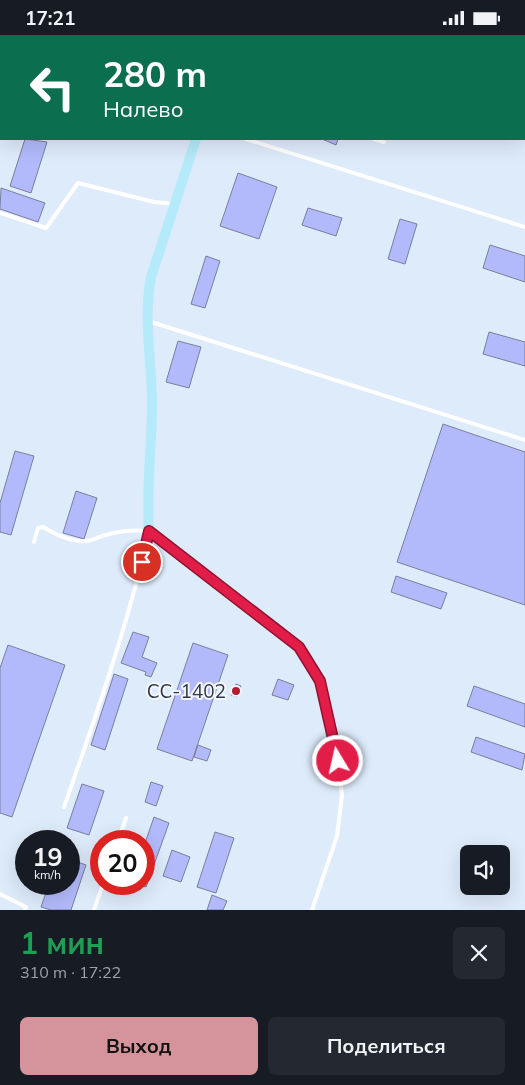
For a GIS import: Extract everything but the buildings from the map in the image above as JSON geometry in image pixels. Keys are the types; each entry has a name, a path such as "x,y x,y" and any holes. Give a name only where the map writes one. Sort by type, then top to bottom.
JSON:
{"street":[{"path":"149,531 148,506 152,401 146,321 151,277 196,140"}],"lane":[{"path":"249,140 525,227"},
{"path":"377,140 384,142"},
{"path":"0,213 46,228 78,183 154,202 174,204"},
{"path":"146,321 525,440"},
{"path":"34,542 38,528 43,527 80,542 93,541 104,535 133,530 149,531 299,647 320,681 336,745 342,795 337,837 312,910"},
{"path":"64,807 110,676 136,591 149,531"},
{"path":"122,830 126,818"},
{"path":"0,894 26,907 25,910"},
{"path":"94,910 99,895"}],"place":[{"name":"СС-1402","path":"236,691"}],"route":[{"path":"142,562 149,531 299,647 320,681 336,745 338,761"}]}
